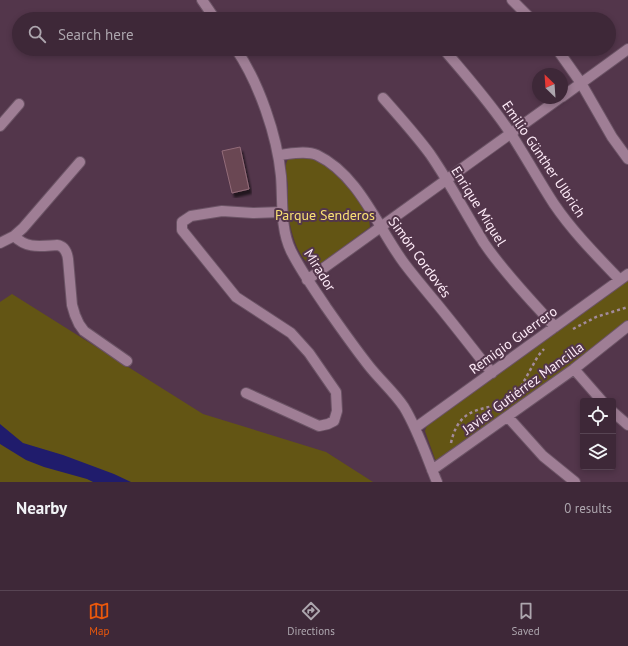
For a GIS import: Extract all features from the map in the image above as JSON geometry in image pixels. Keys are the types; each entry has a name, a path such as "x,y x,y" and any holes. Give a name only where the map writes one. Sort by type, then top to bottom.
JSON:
{"street":[{"path":"202,0 210,12"},
{"path":"512,0 524,12"},
{"path":"568,92 628,49"},
{"name":"Mirador","path":"240,56 263,103 278,155 281,176 282,212 285,234 288,243 307,280 353,345 404,407 415,428 437,482"},
{"name":"Emilio Günther Ulbrich","path":"450,56 482,94 511,134 554,204 569,224 586,244 624,277"},
{"path":"562,56 581,83 612,137 628,159"},
{"name":"Enrique Miquel","path":"383,98 417,137 430,155 485,243 500,264 555,327"},
{"path":"0,126 19,104"},
{"path":"307,280 552,104"},
{"name":"Simón Cordovés","path":"278,155 306,153 316,154 338,169 366,202 404,262 492,372"},
{"path":"0,243 14,236 23,228 80,162"},
{"path":"246,392 319,426 328,424 334,420 337,411 336,392 309,353 291,333 236,297 182,230 182,222 191,216 222,211 252,213 282,212"},
{"path":"14,236 19,241 33,246 57,245 64,248 68,259 72,304 79,324 84,331 127,360"},
{"name":"Remigio Guerrero","path":"415,428 624,277"},
{"name":"Javier Gutiérrez Mancilla","path":"432,470 574,369 628,326"},
{"path":"574,369 599,398"},
{"path":"616,415 628,425"},
{"path":"508,417 543,456 575,482"}],"path":[{"path":"572,330 596,317 628,307"},
{"path":"450,457 452,436 459,422 464,416 470,412 509,400 515,396 538,356 546,348"}],"green space":[{"name":"Parque Senderos","path":"315,157 342,179 358,196 368,216 370,227 323,262 314,265 304,259 300,253 292,231 288,215 286,164 289,158"},
{"path":"628,279 628,320 580,359 437,461 435,459 425,431 427,425"},
{"path":"12,294 203,414 326,452 373,482 0,482 0,302"}],"shaded area":[{"path":"0,424 23,443 63,455 131,482 93,482 26,460 0,444"}],"building":[{"path":"240,147 249,189 232,193 222,151"}]}
